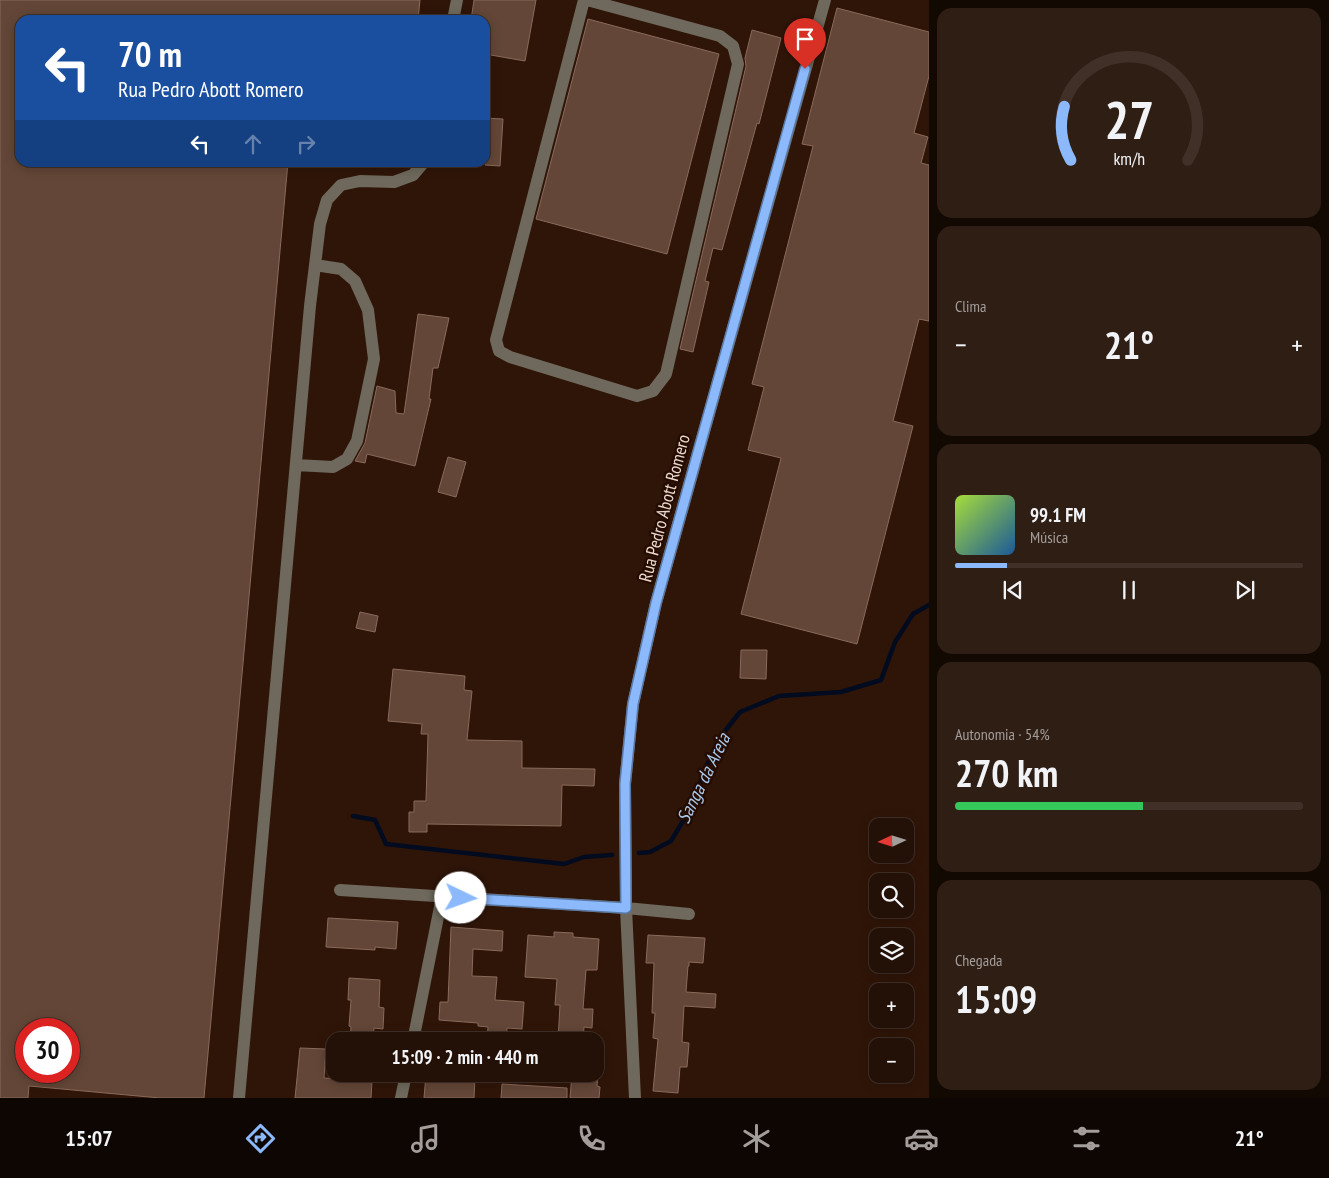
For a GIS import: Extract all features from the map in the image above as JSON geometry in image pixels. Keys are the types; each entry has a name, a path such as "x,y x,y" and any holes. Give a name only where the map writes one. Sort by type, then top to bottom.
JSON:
{"street":[{"path":"455,15 457,0"},
{"path":"585,0 720,36 733,46 738,64 666,374 653,391 637,396 510,358 498,351 496,340 585,0"},
{"name":"Rua Pedro Abott Romero","path":"635,1098 626,908 625,784 635,695 656,603 825,0"},
{"path":"239,1098 296,465 320,224 327,200 341,185 360,181 394,182 413,175 420,167"},
{"path":"296,465 333,466 347,459 357,441 374,359 368,310 355,281 341,269 315,265"},
{"path":"340,890 626,908 689,914"},
{"path":"415,1032 442,897"},
{"path":"401,1098 404,1082"}],"building":[{"path":"0,0 420,0 418,15 15,15 15,167 288,167 204,1098 160,1098 29,1086 28,1098 0,1098"},
{"path":"474,0 536,0 525,61 490,55 490,15 472,15"},
{"path":"837,8 929,32 929,76 914,133 928,137 921,163 929,165 929,321 919,319 893,421 913,426 857,644 741,614 781,458 748,450 764,387 752,384 813,146 802,144"},
{"path":"588,19 719,54 667,254 536,219"},
{"path":"752,30 781,38 759,124 757,123 722,250 713,248 705,281 709,282 693,352 680,349 746,66 745,58"},
{"path":"490,118 503,119 500,166 490,165"},
{"path":"418,314 449,318 438,368 433,368 429,399 431,399 415,466 367,454 365,463 355,461 365,443 377,386 395,391 396,413 404,414"},
{"path":"448,457 466,462 456,497 438,492"},
{"path":"360,612 378,616 375,632 356,628"},
{"path":"741,650 767,650 766,679 740,678"},
{"path":"393,669 465,676 464,690 472,691 467,740 522,741 522,768 595,769 594,786 562,785 561,826 427,824 427,832 409,832 409,812 414,812 414,801 426,801 428,734 421,734 422,724 388,721"},
{"path":"328,918 398,922 396,949 375,947 375,950 326,947"},
{"path":"451,927 503,931 502,951 473,949 472,976 497,977 495,1000 524,1002 522,1029 507,1028 507,1032 488,1032 488,1027 478,1026 478,1023 439,1020 440,1002 448,1002"},
{"path":"554,932 573,933 573,937 599,939 597,970 586,970 583,1009 593,1009 592,1028 584,1027 584,1032 558,1032 560,1005 555,1005 557,979 525,977 528,935 554,937"},
{"path":"648,935 705,938 703,963 689,962 686,992 716,994 715,1008 684,1006 682,1042 689,1043 687,1067 680,1067 678,1093 653,1091 658,1039 653,1038 655,1013 652,1013 654,963 646,963"},
{"path":"349,978 380,980 379,1007 384,1008 383,1029 374,1028 374,1032 351,1032 351,1027 349,1026 351,1000 348,1000"},
{"path":"300,1048 326,1049 324,1078 326,1078 326,1082 372,1082 371,1098 295,1098"},
{"path":"425,1082 475,1082 474,1098 424,1098"},
{"path":"571,1082 597,1082 597,1086 600,1087 599,1098 570,1098"},
{"path":"502,1084 567,1088 567,1098 501,1098"}],"waterway":[{"name":"Sanga da Areia","path":"639,853 650,852 671,841 689,811 707,765 722,735 740,712 779,696 841,692 881,680 895,642 913,614 929,605"},
{"name":"Sanga da Areia","path":"353,816 375,820 386,844 564,864 584,857 612,855"}],"route":[{"path":"461,898 626,908 625,784 633,704 656,603 805,69"}]}
